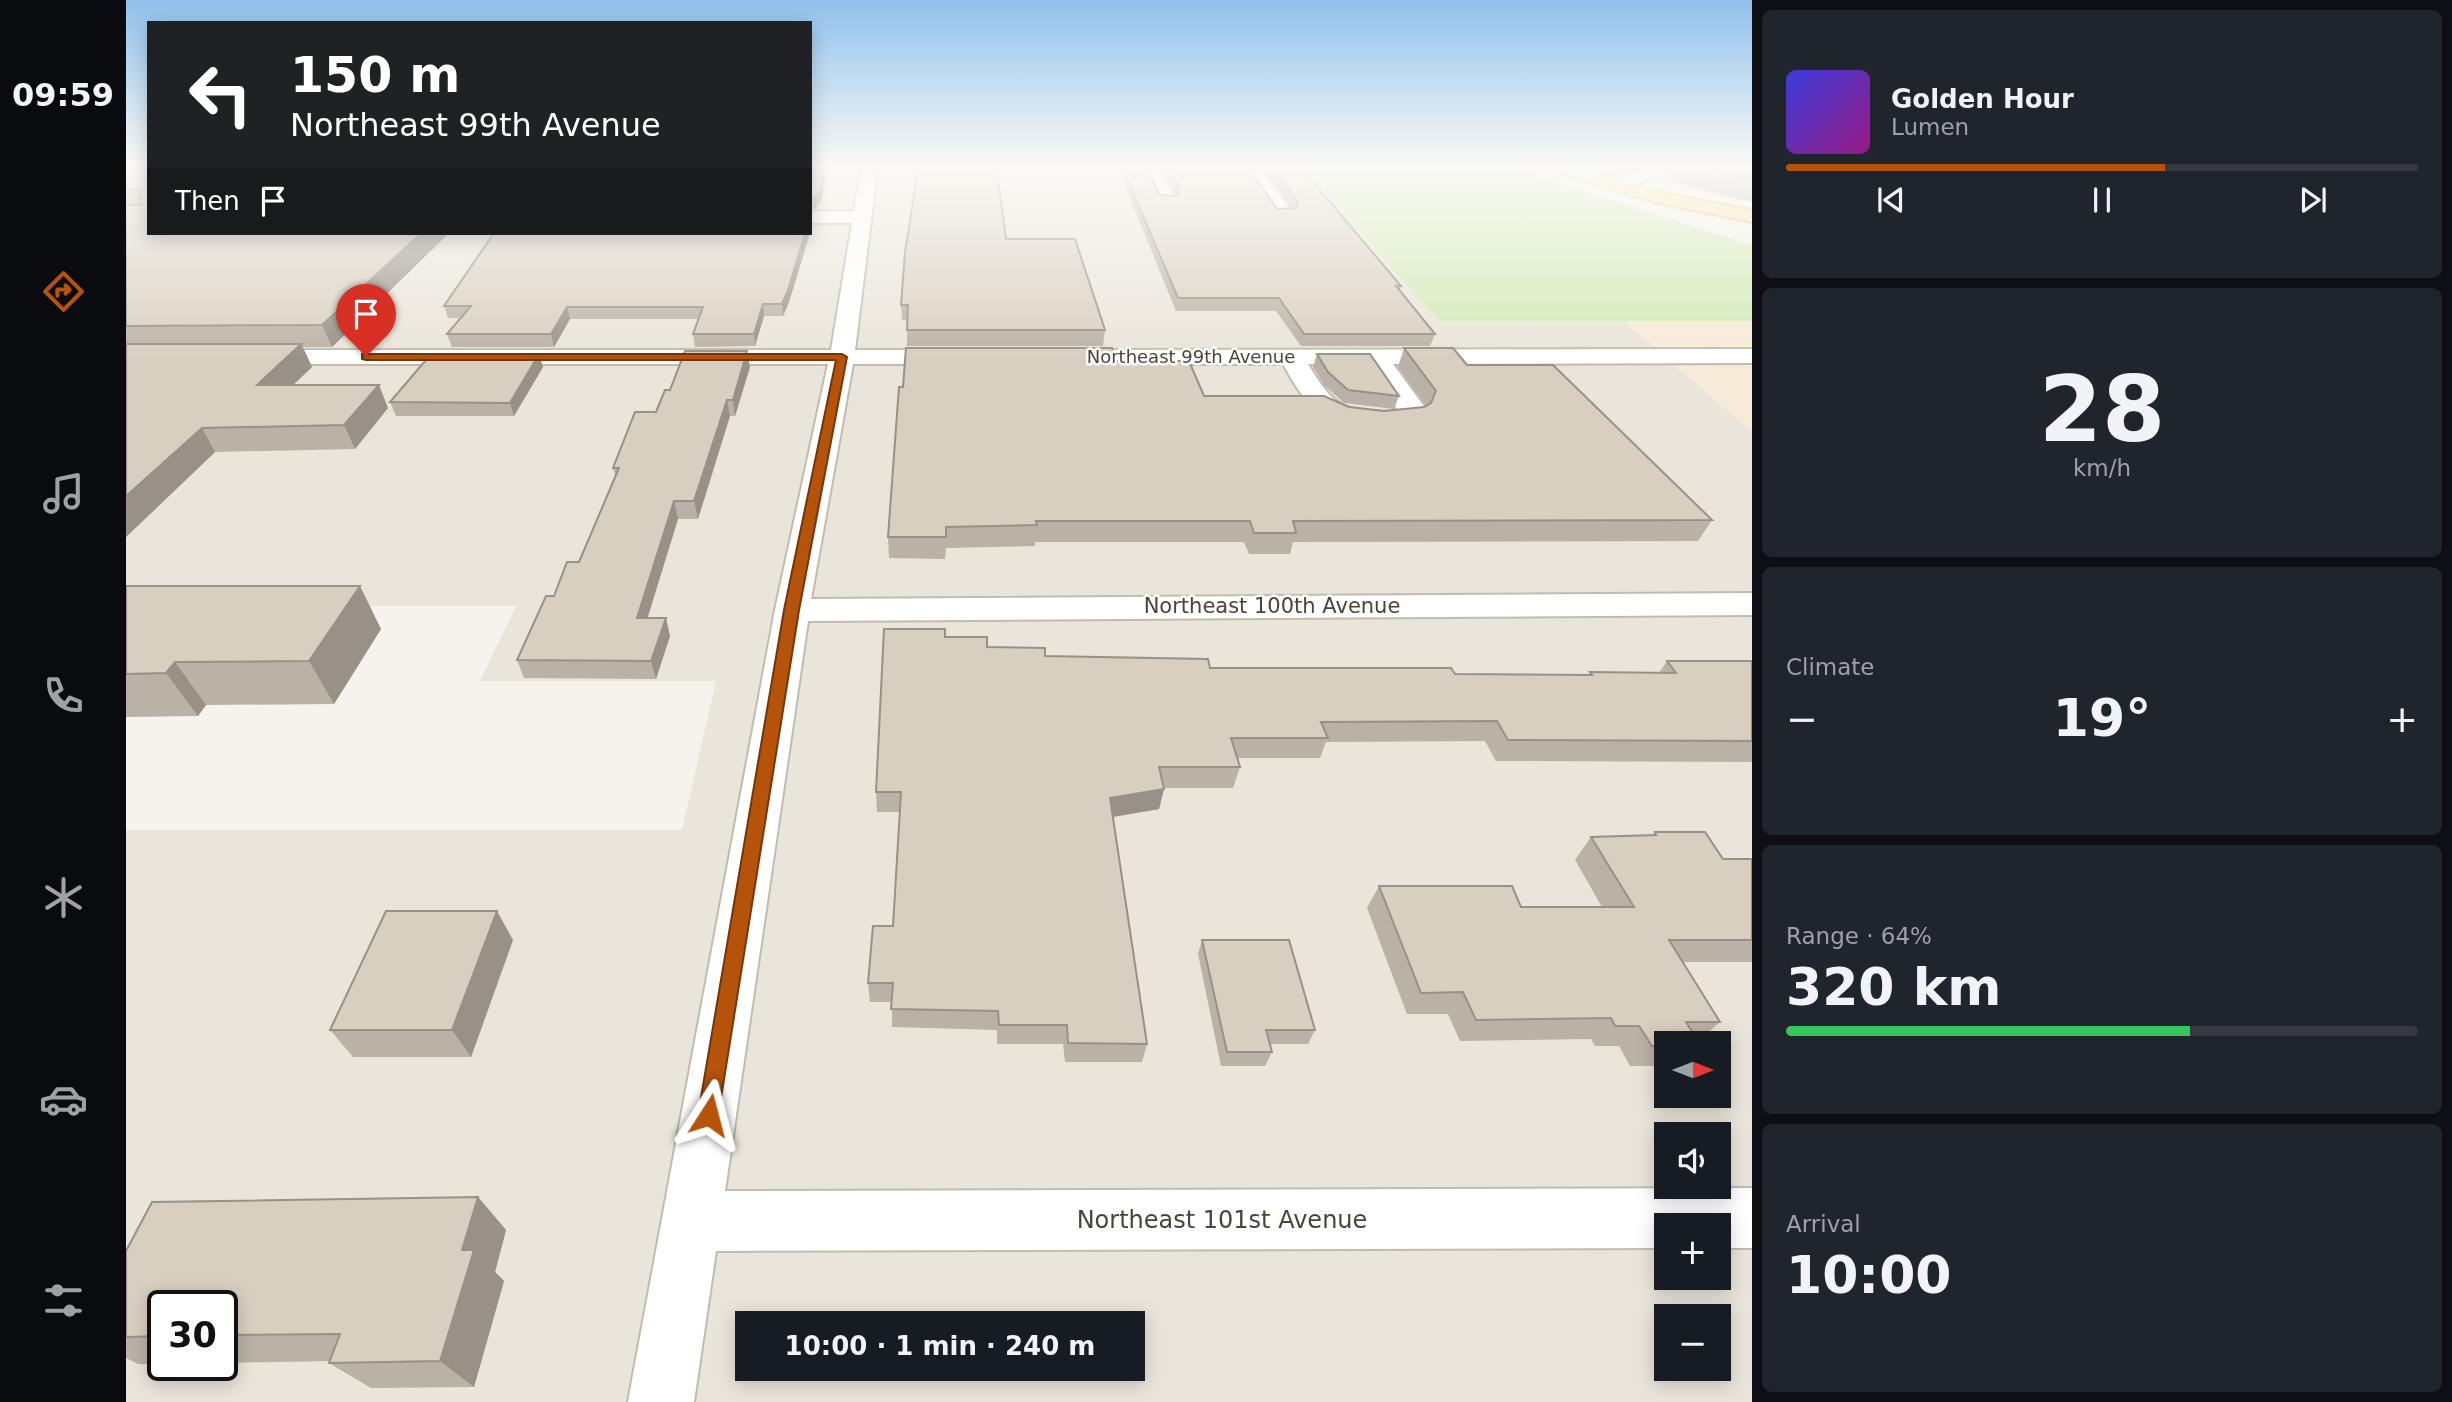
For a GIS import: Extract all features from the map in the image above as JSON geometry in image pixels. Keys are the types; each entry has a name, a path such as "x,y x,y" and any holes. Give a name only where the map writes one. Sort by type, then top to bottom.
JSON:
{"street":[{"path":"661,1402 792,610 842,357 861,229"},
{"name":"Northeast 99th Avenue","path":"1046,357 1752,356"},
{"path":"236,357 978,357"},
{"path":"1291,357 1317,401 1330,412 1347,418 1404,420 1411,416 1413,410 1375,357"},
{"name":"Northeast 100th Avenue","path":"792,610 1752,604"},
{"name":"Northeast 101st Avenue","path":"692,1221 1752,1218"}],"shaded area":[{"path":"812,229 1358,229 1439,321 1624,321 1752,432 1752,1402 126,1402 126,830 682,830 716,681 480,681 516,606 126,606 126,285 202,235 812,235"},
{"path":"1624,321 1752,321 1752,432"}],"green space":[{"path":"1358,229 1704,229 1752,245 1752,321 1439,321"}],"building":[{"path":"126,229 147,229 147,235 419,235 322,325 126,326"},
{"path":"909,229 1005,229 1006,239 1075,239 1105,330 907,330 908,305 901,305"},
{"path":"1149,229 1353,229 1401,286 1396,286 1435,334 1304,334 1279,298 1178,298"},
{"path":"493,235 804,235 782,304 763,304 754,334 693,334 703,307 567,307 551,334 447,334 471,306 444,306"},
{"path":"126,344 301,344 257,385 379,385 344,425 202,428 126,496"},
{"path":"906,348 1112,348 1116,361 1189,361 1204,396 1324,396 1349,407 1384,411 1424,407 1431,403 1436,391 1404,348 1453,348 1467,365 1553,365 1712,520 1293,521 1296,533 1254,533 1250,521 1036,521 1037,525 946,527 946,537 888,537 899,387 903,387"},
{"path":"685,351 747,351 733,400 727,400 694,501 674,501 637,618 666,618 651,661 517,660 546,596 554,596 567,562 579,562 619,468 613,468 635,412 656,412 665,390 670,390"},
{"path":"431,354 539,354 510,403 390,402"},
{"path":"1317,354 1370,354 1399,396 1348,390 1328,372"},
{"path":"126,586 360,586 309,661 175,662 166,673 126,674"},
{"path":"884,629 945,629 945,637 987,637 987,647 1045,648 1045,656 1208,659 1210,668 1451,668 1455,674 1592,675 1590,672 1676,673 1667,661 1752,661 1752,741 1508,740 1497,721 1321,722 1328,738 1231,738 1240,767 1159,767 1164,789 1110,798 1147,1044 1068,1043 1067,1025 999,1025 998,1011 891,1009 893,983 868,983 873,926 893,926 901,792 876,792"},
{"path":"1655,832 1705,832 1723,859 1752,859 1752,940 1669,940 1720,1022 1686,1022 1692,1031 1654,1031 1652,1046 1639,1026 1615,1026 1611,1018 1476,1020 1463,992 1421,993 1379,886 1512,886 1521,907 1634,907 1591,837 1656,835"},
{"path":"386,911 497,911 452,1030 330,1030"},
{"path":"1202,940 1289,940 1315,1030 1266,1030 1272,1052 1227,1052"},
{"path":"478,1197 462,1250 474,1250 440,1361 329,1363 340,1334 238,1335 238,1290 147,1290 147,1336 126,1337 126,1251 152,1202"}],"route":[{"path":"366,356 842,357 792,610 709,1115"}]}
